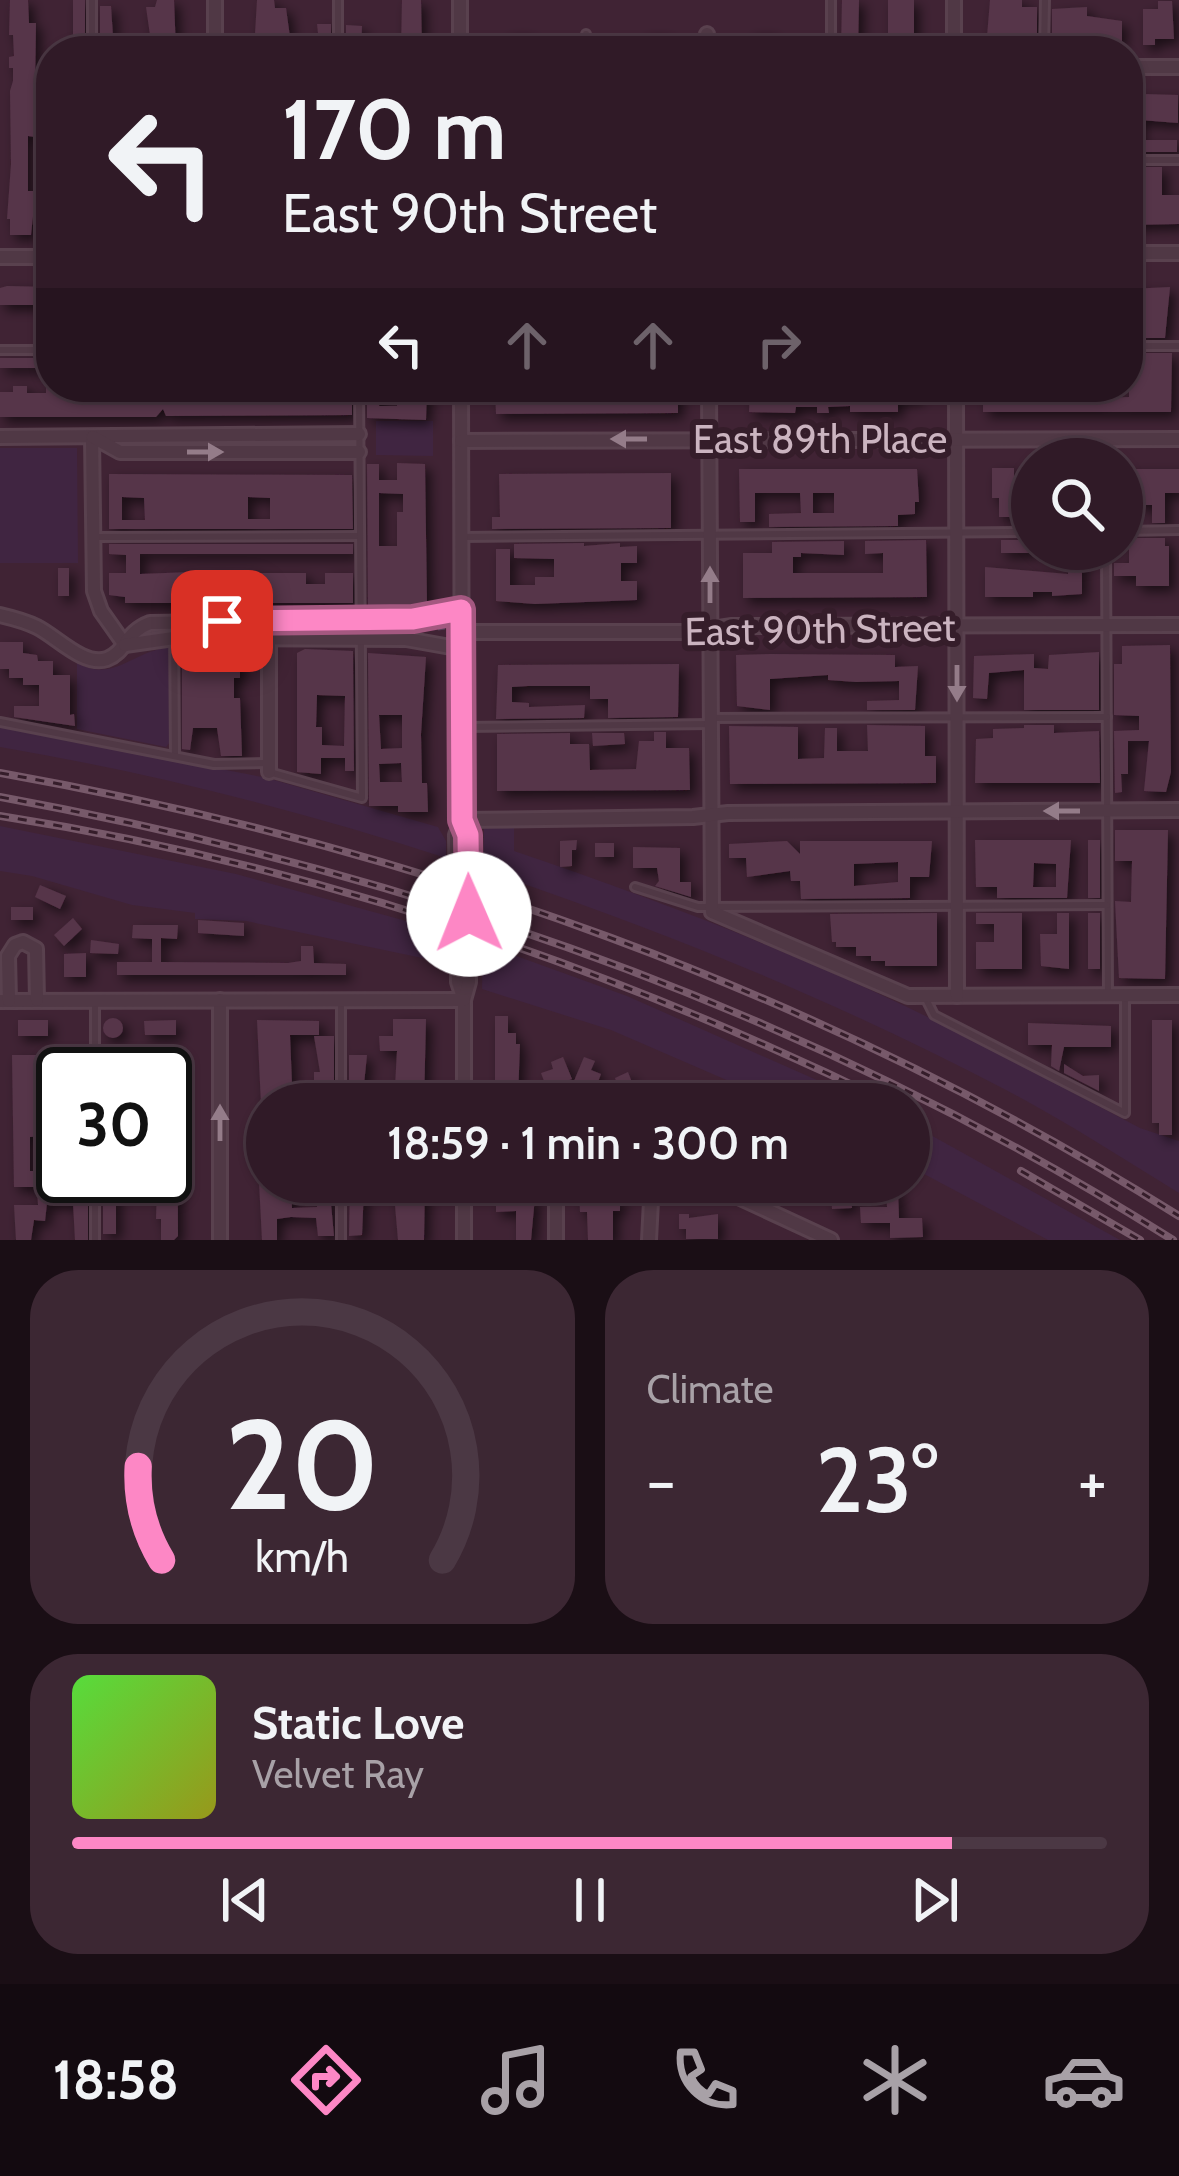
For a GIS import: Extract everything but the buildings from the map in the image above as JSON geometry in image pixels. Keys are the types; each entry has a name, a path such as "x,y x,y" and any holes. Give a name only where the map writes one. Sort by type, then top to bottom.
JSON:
{"street":[{"path":"215,0 215,36"},
{"path":"460,0 460,36"},
{"path":"953,0 954,36"},
{"path":"1143,68 1179,68"},
{"path":"1143,253 1179,253"},
{"path":"0,257 36,257"},
{"path":"461,402 462,820 456,835 464,1083"},
{"path":"709,402 712,909 908,996 1179,995"},
{"path":"956,402 957,996"},
{"path":"0,437 359,434"},
{"path":"92,436 120,452 359,452"},
{"path":"92,436 94,591 100,611 125,645"},
{"name":"East 89th Place","path":"461,441 1179,439"},
{"path":"0,615 31,624 99,661 112,657 133,630 150,622 413,619 461,610"},
{"path":"269,621 269,768"},
{"name":"East 90th Street","path":"462,632 1179,625"},
{"path":"125,645 174,638 406,639 462,649"},
{"path":"462,820 1179,810"},
{"path":"37,1000 36,949 23,942 8,956 4,1000 37,1000 95,1000 220,1000 341,1000 464,1000"},
{"path":"220,1000 220,1240"},
{"path":"464,1203 464,1240"},
{"path":"556,1203 556,1240"},
{"path":"649,1240 651,1203"},
{"path":"751,1203 831,1240"}],"lane":[{"path":"92,0 92,36"},
{"path":"338,0 338,36"},
{"path":"831,0 831,36"},
{"path":"1045,0 1045,36"},
{"path":"1143,160 1179,160"},
{"path":"1143,346 1179,346"},
{"path":"0,350 36,350"},
{"path":"0,722 214,764 269,768 362,798 358,402"},
{"path":"1143,531 1179,530"},
{"path":"462,537 1011,532"},
{"path":"94,537 360,536"},
{"path":"1106,570 1108,995"},
{"path":"174,621 176,756"},
{"path":"462,727 1107,717"},
{"path":"635,887 712,909 1108,905"},
{"path":"924,996 934,1015 1125,1113 1125,996"},
{"path":"95,1000 95,1047"},
{"path":"341,1000 341,1083"},
{"path":"95,1203 95,1240"},
{"path":"341,1203 341,1240"}],"path":[{"path":"438,628 446,628"}],"shaded area":[{"path":"376,421 433,421 433,456 376,455"},
{"path":"0,448 77,448 78,563 0,563"},
{"path":"171,647 170,742 166,747 77,729 77,663 102,670"},
{"path":"0,726 267,778 438,827 446,841 446,858 225,794 0,747"},
{"path":"0,826 236,874 446,932 446,963 246,921 195,919 195,913 132,905 0,871"},
{"path":"484,828 514,828 514,851 809,963 935,1020 1140,1128 1179,1141 1179,1193 1028,1102 879,1027 683,943 483,870"},
{"path":"483,944 627,996 824,1083 733,1083 611,1030 482,989"},
{"path":"930,1135 1120,1240 1048,1240 930,1177"}],"railway":[{"path":"0,773 309,842 461,886 611,938 758,996 902,1062 1042,1135 1179,1216"},
{"path":"0,797 308,866 608,962 897,1086 1037,1159 1173,1240"},
{"path":"0,816 231,862 457,927 678,1008 847,1083"},
{"path":"1021,1171 1140,1240"}],"route":[{"path":"222,621 413,619 461,610 462,820 468,835 469,914"}]}
